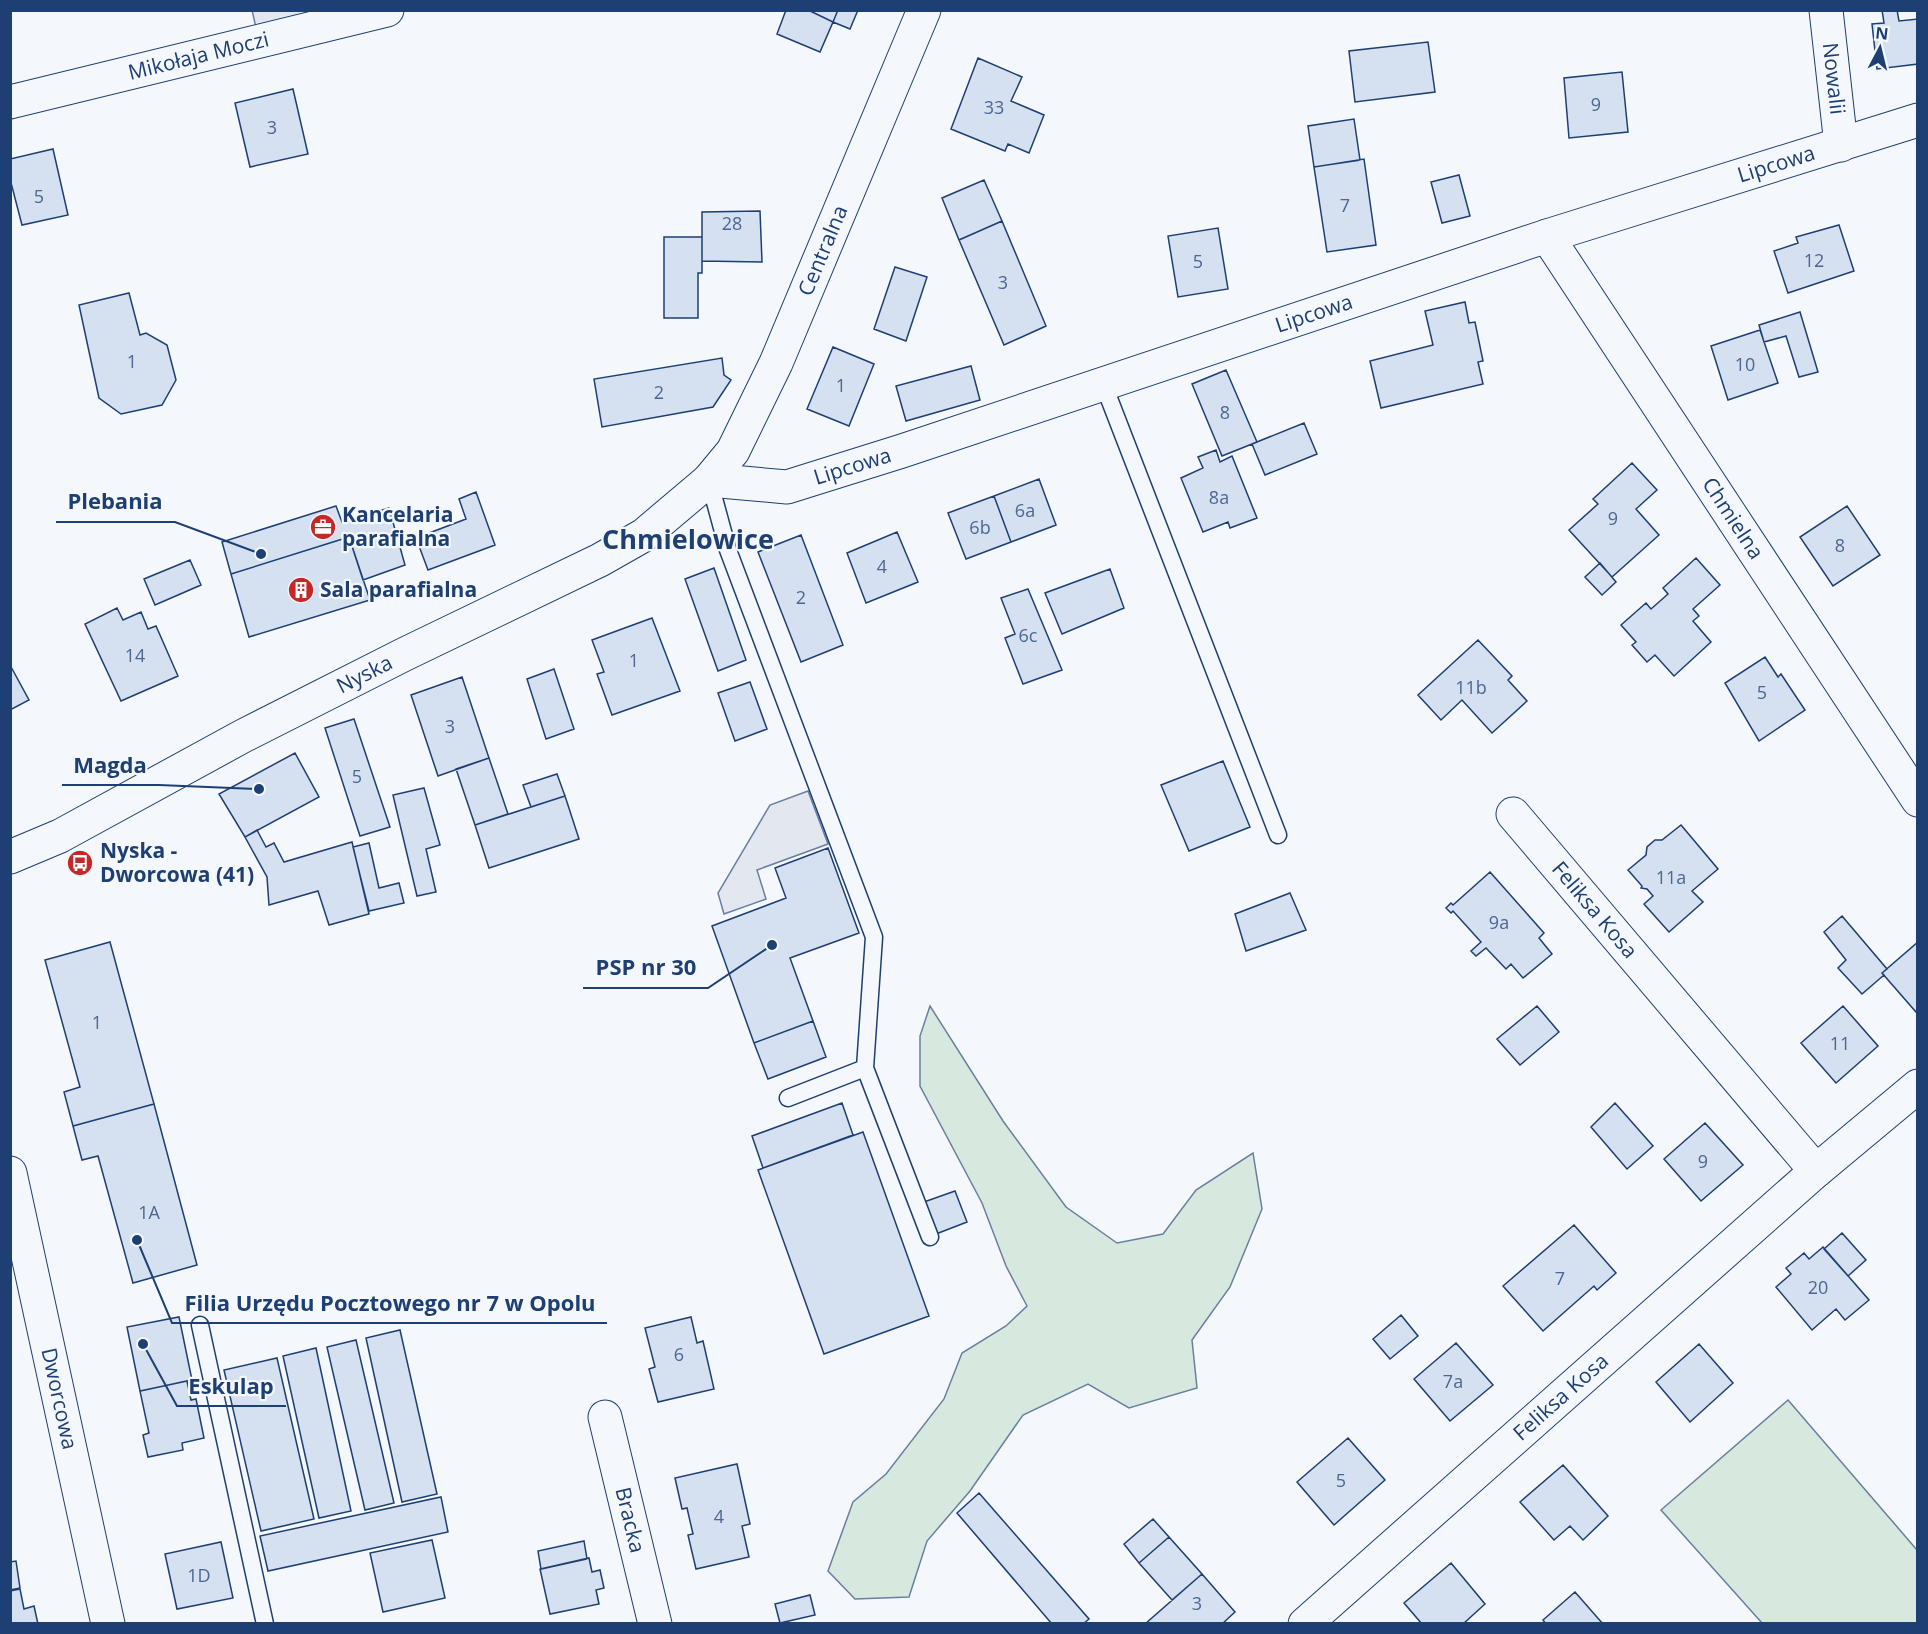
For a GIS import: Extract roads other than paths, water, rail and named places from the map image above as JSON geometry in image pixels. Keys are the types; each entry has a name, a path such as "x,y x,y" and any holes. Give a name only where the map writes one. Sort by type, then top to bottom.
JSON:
{"street":[{"name":"Mikołaja Moczi","path":"10,102 387,10"},
{"name":"Centralna","path":"709,480 733,451 776,363 924,10"},
{"name":"Nowalii","path":"1826,10 1841,145"},
{"name":"Lipcowa","path":"709,480 787,487 902,452 1547,236 1917,120"},
{"name":"Chmielna","path":"1547,236 1917,800"},
{"name":"Nyska","path":"10,857 60,836 243,736 405,654 600,560 644,535 709,480"},
{"name":"Feliksa Kosa","path":"1513,814 1816,1171"},
{"name":"Feliksa Kosa","path":"1305,1623 1816,1171 1917,1086"},
{"name":"Dworcowa","path":"10,1173 108,1623"},
{"name":"Bracka","path":"605,1417 656,1623"}],"lane":[{"path":"1103,383 1278,835"},
{"path":"709,480 732,561 874,937 866,1068 930,1238"},
{"path":"788,1098 866,1068"},
{"path":"200,1325 265,1623"}],"place":[{"name":"Kancelaria parafialna","path":"323,527"},
{"name":"Plebania","path":"261,554"},
{"name":"Sala parafialna","path":"301,590"},
{"name":"Magda","path":"259,789"},
{"name":"Nyska - Dworcowa (41)","path":"80,863"},
{"name":"PSP nr 30","path":"772,945"},
{"name":"Filia Urzędu Pocztowego nr 7 w Opolu","path":"137,1240"},
{"name":"Eskulap","path":"143,1344"}],"district":[{"name":"Chmielowice","path":"688,540"}]}
